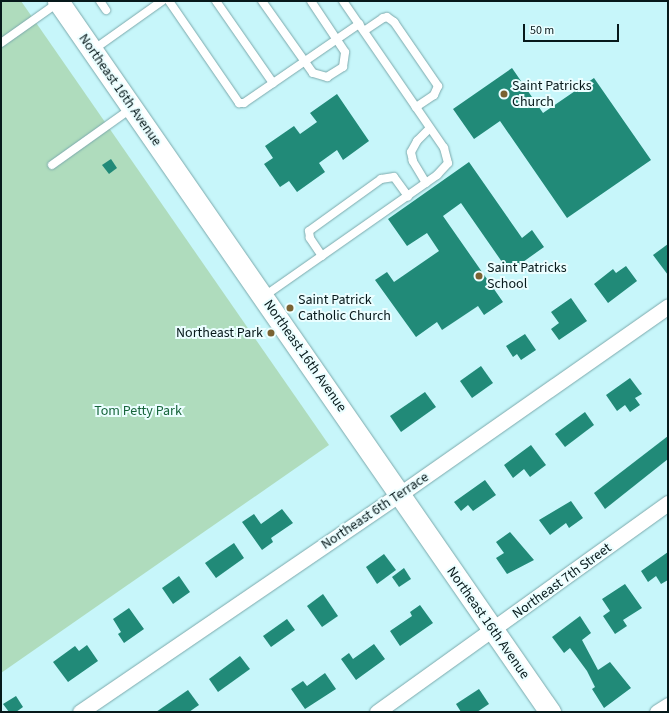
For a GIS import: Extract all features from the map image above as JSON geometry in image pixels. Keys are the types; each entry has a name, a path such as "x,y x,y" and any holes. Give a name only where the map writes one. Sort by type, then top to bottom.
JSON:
{"street":[{"name":"Northeast 16th Avenue","path":"59,2 550,712"},
{"name":"Northeast 6th Terrace","path":"80,712 400,494 668,306"},
{"name":"Northeast 7th Street","path":"377,712 493,631 668,504"},
{"path":"658,712 668,704"}],"lane":[{"path":"100,1 106,10"},
{"path":"93,51 162,1"},
{"path":"169,1 239,103 247,102 359,24"},
{"path":"216,1 273,83"},
{"path":"262,1 313,73 323,78 339,71 346,58 338,39 311,1"},
{"path":"263,297 446,168 448,160 430,128 343,1"},
{"path":"1,43 59,2"},
{"path":"364,31 383,18 387,17 394,22 438,86 434,95 416,107"},
{"path":"52,165 132,108"},
{"path":"426,183 413,161 411,152 417,141 430,128"},
{"path":"322,256 310,238 309,231 381,179 394,177 408,196"}],"green space":[{"name":"Tom Petty Park","path":"1,1 21,1 329,445 1,673"}],"building":[{"path":"512,68 543,113 594,78 651,160 567,218 500,121 474,139 453,109"},
{"path":"337,94 369,141 343,160 337,150 319,163 325,172 297,192 289,181 280,187 264,164 273,158 265,146 294,126 300,134 317,122 310,113"},
{"path":"111,159 117,168 109,174 102,165"},
{"path":"469,162 522,238 532,230 544,247 509,272 461,203 443,216 503,302 484,315 478,306 442,330 437,322 416,337 375,280 387,272 394,282 439,251 427,233 407,246 388,219"},
{"path":"668,244 668,275 653,255"},
{"path":"626,266 637,281 608,303 594,284 613,269 616,273"},
{"path":"571,298 587,321 559,340 551,329 559,323 551,312"},
{"path":"525,334 536,350 521,360 517,354 513,357 506,346"},
{"path":"481,366 493,383 472,398 460,381"},
{"path":"630,378 642,394 635,398 640,405 630,412 625,405 617,411 606,395"},
{"path":"425,392 436,407 401,432 390,416"},
{"path":"585,412 594,425 565,447 555,434"},
{"path":"668,436 668,459 605,509 594,493"},
{"path":"531,445 546,465 530,477 524,469 513,478 504,465"},
{"path":"485,480 496,495 473,511 468,505 461,511 454,502"},
{"path":"571,501 583,518 569,528 566,523 550,535 539,520"},
{"path":"282,509 293,523 271,538 273,542 262,550 242,522 254,514 261,524"},
{"path":"510,532 534,560 507,574 496,558 504,553 496,542"},
{"path":"234,543 244,558 216,578 205,563"},
{"path":"668,552 668,580 661,584 656,576 648,582 641,571"},
{"path":"384,554 396,570 377,584 366,567"},
{"path":"404,568 411,579 399,587 392,577"},
{"path":"179,576 190,592 173,604 162,588"},
{"path":"625,584 642,608 623,620 627,626 615,634 603,616 610,611 602,599"},
{"path":"323,594 338,616 322,627 307,606"},
{"path":"420,605 433,623 400,646 390,631 412,616 410,612"},
{"path":"129,608 144,629 124,643 118,634 121,632 113,619"},
{"path":"580,616 591,633 582,640 598,670 610,662 631,688 604,708 592,689 595,687 587,671 570,648 564,653 552,637"},
{"path":"287,619 295,630 271,647 263,636"},
{"path":"374,644 385,659 356,680 341,659 349,653 353,659"},
{"path":"87,645 98,661 68,682 53,662 75,646 79,651"},
{"path":"240,656 250,669 218,692 209,679"},
{"path":"325,673 336,689 305,709 291,689 303,681 307,686"},
{"path":"479,689 489,704 477,712 461,712 456,704"},
{"path":"188,690 199,705 189,712 156,712"},
{"path":"16,696 23,707 16,712 9,712 3,704"}],"place":[{"name":"Saint Patricks Church","path":"504,94"},
{"name":"Saint Patricks School","path":"479,276"},
{"name":"Saint Patrick Catholic Church","path":"290,308"},
{"name":"Northeast Park","path":"271,333"}]}
